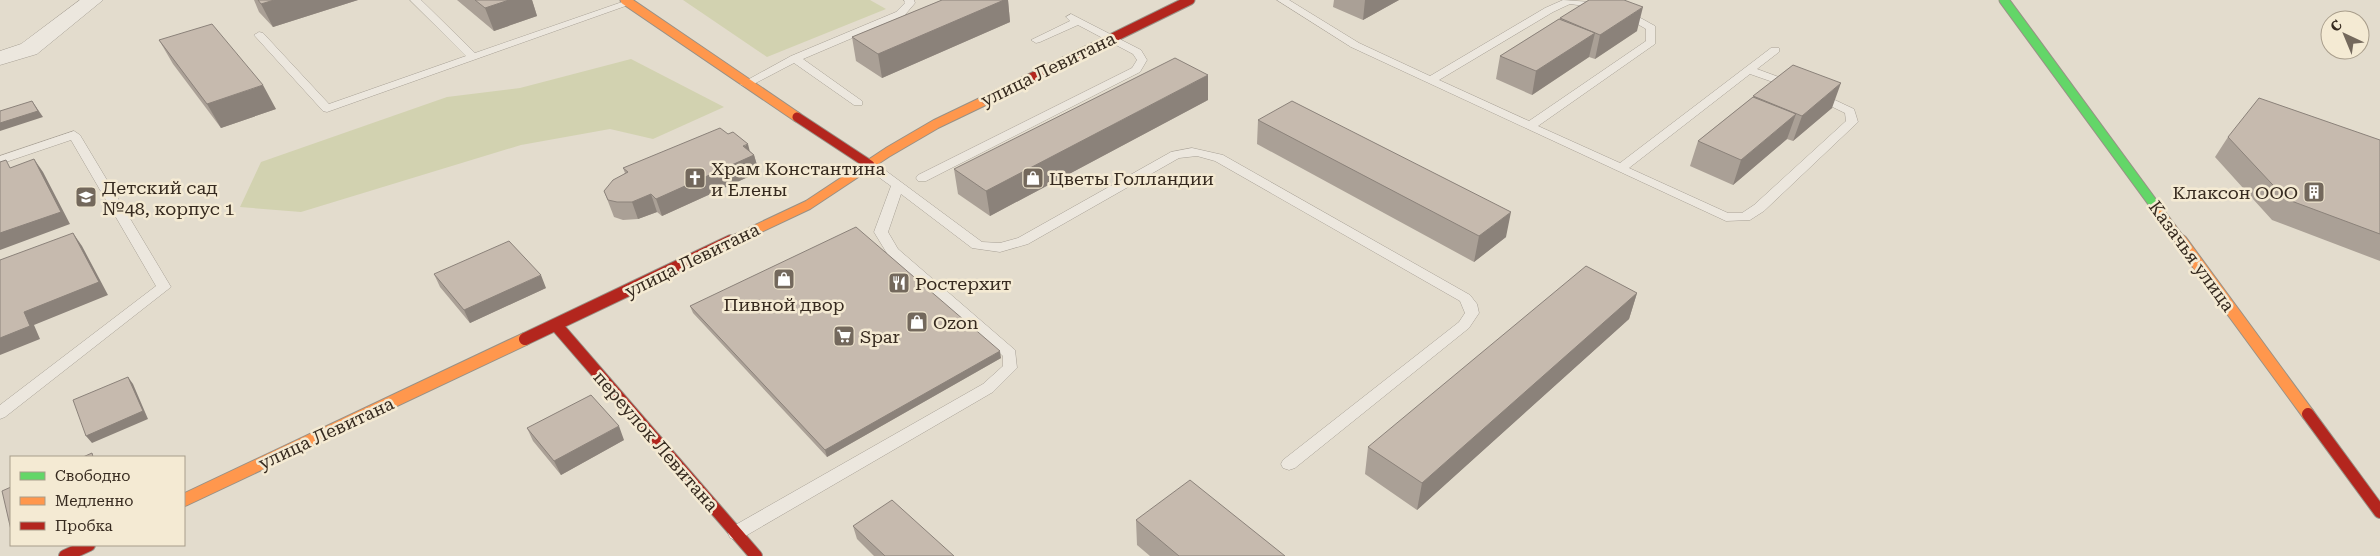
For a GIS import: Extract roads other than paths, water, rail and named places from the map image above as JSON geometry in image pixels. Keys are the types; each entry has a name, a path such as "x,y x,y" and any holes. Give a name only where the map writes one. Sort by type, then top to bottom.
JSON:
{"street":[{"path":"0,58 29,49 93,0"},
{"name":"улица Левитана","path":"185,500 808,204 888,152 970,106 1190,0"},
{"name":"Казачья улица","path":"2004,0 2380,512"},
{"path":"627,1 746,84 870,165"},
{"name":"переулок Левитана","path":"556,325 756,556"},
{"path":"65,556 87,546"}],"lane":[{"path":"415,0 473,57"},
{"path":"746,84 795,58 900,14 910,3 909,0"},
{"path":"1282,0 1355,45 1726,217 1745,217 1759,208 1852,122 1850,111 1840,104 1749,70"},
{"path":"259,35 327,109 627,1"},
{"path":"1431,80 1549,10 1569,1 1607,6 1651,28 1651,42 1530,126"},
{"path":"922,178 1136,70 1142,60 1141,56 1074,19 1036,40"},
{"path":"1621,168 1775,50"},
{"path":"795,58 858,103"},
{"path":"0,160 74,135 164,287 0,413"},
{"path":"870,165 977,245 1000,248 1011,247 1023,241 1175,155 1184,152 1205,152 1466,298 1472,313 1464,325 1289,464"},
{"path":"736,533 988,388 1010,368 1010,354 893,252 881,232 897,186"}],"place":[{"name":"Храм Константина и Елены","path":"695,178"},
{"name":"Цветы Голландии","path":"1033,178"},
{"name":"Клаксон ООО","path":"2314,192"},
{"name":"Детский сад №48, корпус 1","path":"86,197"},
{"name":"Пивной двор","path":"784,279"},
{"name":"Ростерхит","path":"899,283"},
{"name":"Ozon","path":"917,322"},
{"name":"Spar","path":"844,336"}]}
